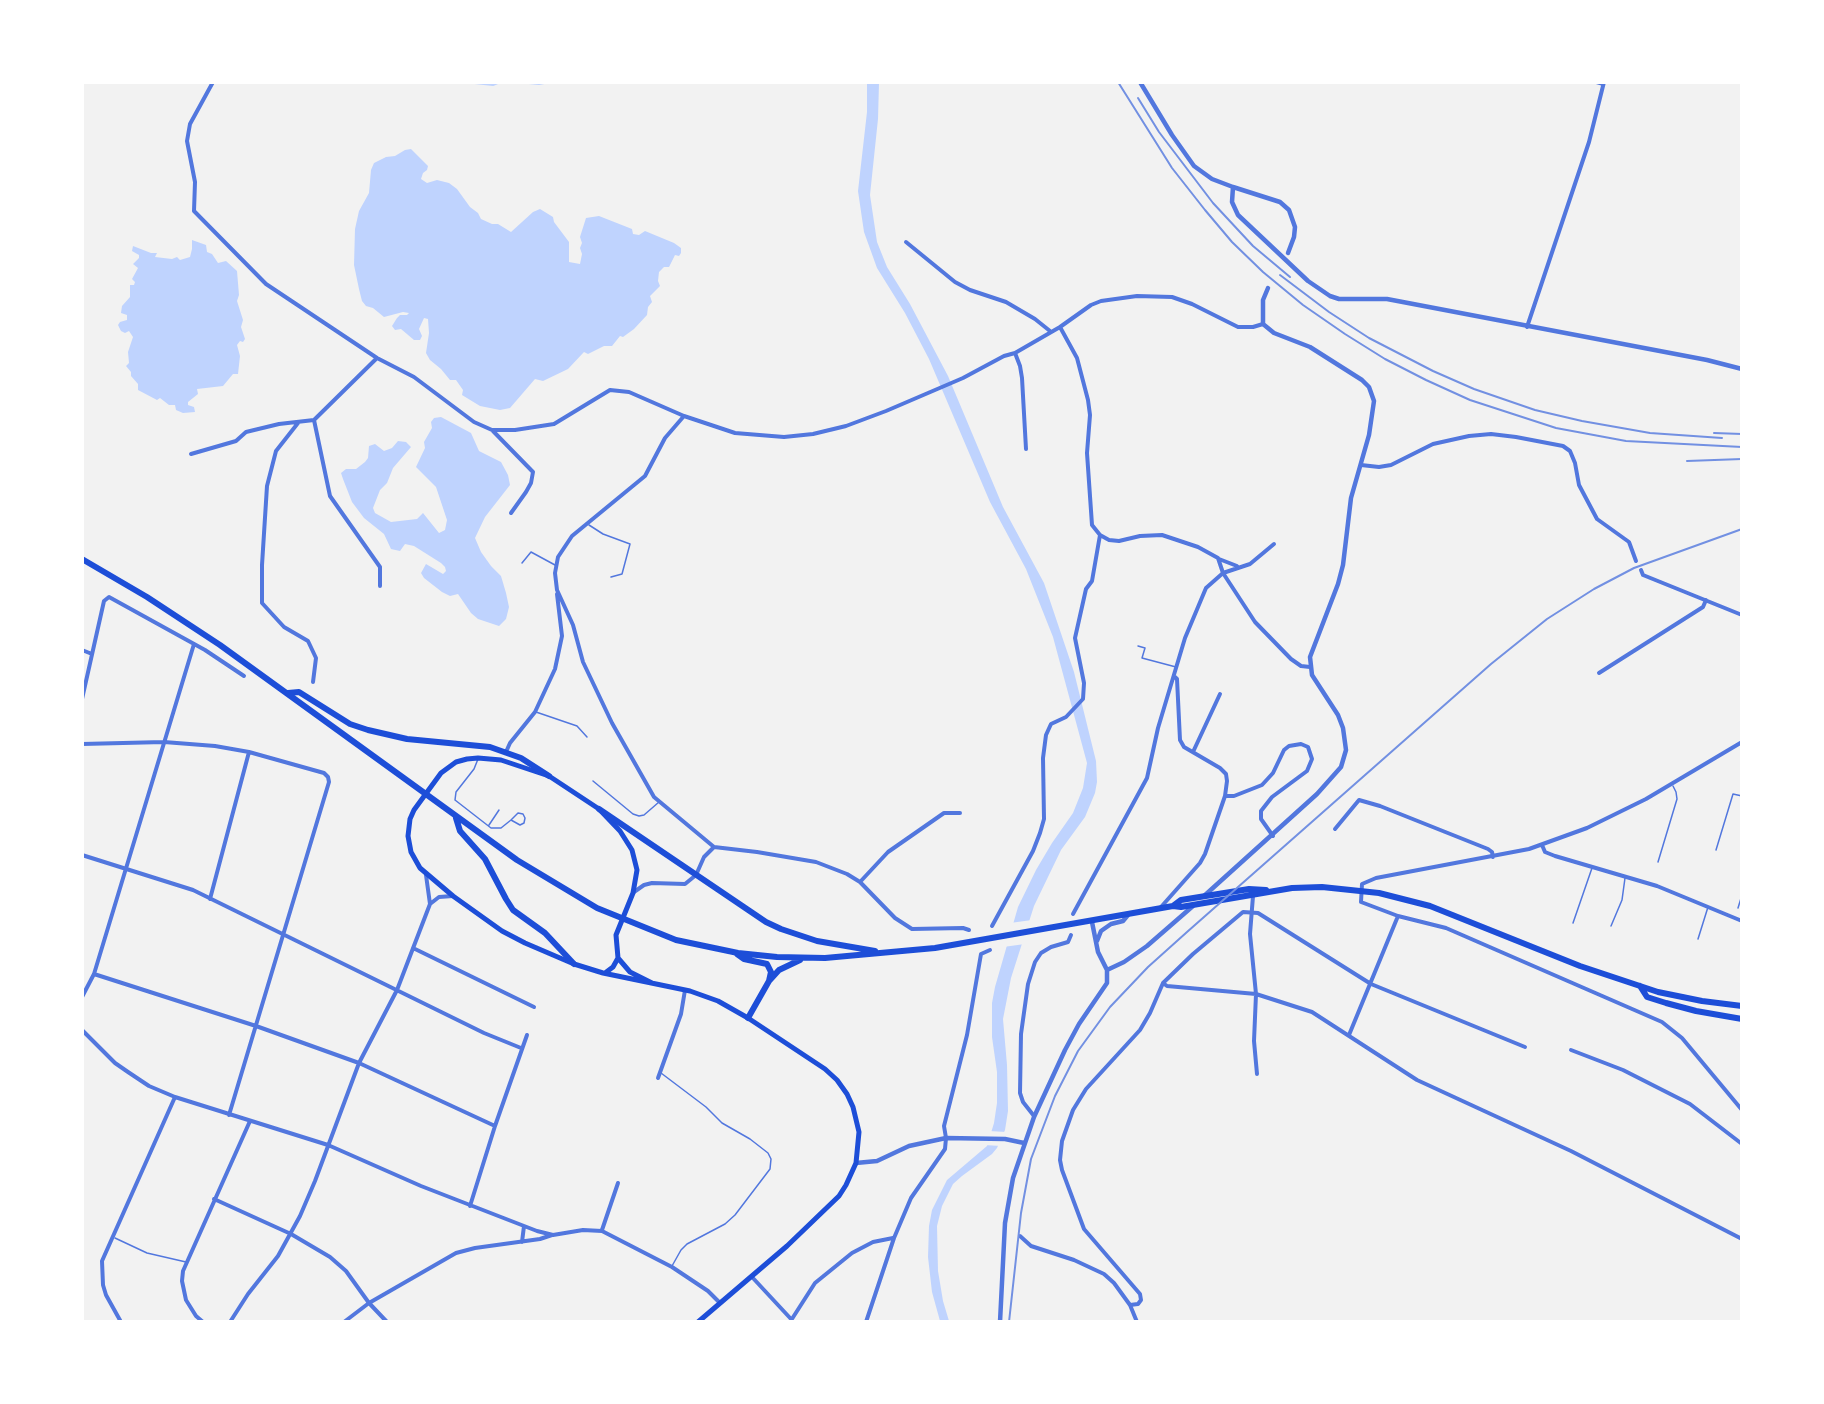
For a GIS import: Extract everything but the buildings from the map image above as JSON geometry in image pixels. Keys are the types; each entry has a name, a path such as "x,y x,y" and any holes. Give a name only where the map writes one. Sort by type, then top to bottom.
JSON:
{"main road":[{"path":"82,559 185,622 288,693 456,817 550,882 610,914 676,940 734,952 803,958 885,953 935,948 1272,891"},
{"path":"288,693 299,692 350,724 378,733 407,739 477,745 521,758 757,916 781,929 817,940 885,953"},
{"path":"549,776 501,760 478,758 456,762 448,767 414,810 409,827 409,844 413,859 426,875 453,896 502,931 525,943 574,964 603,973 685,990 718,1000 803,1053 837,1080 847,1094 859,1126 856,1163 852,1176 839,1196 752,1277 698,1322"},
{"path":"599,809 620,831 632,850 637,870 633,893 617,929 615,944 618,958 630,972 652,983"},
{"path":"456,817 460,831 485,860 513,910 545,933 574,964"},
{"path":"1173,906 1181,900 1242,890 1272,891 1322,887 1361,891 1430,906 1580,966 1658,992 1742,1006"},
{"path":"734,952 744,958 767,964 771,972 769,981"},
{"path":"603,973 613,967 618,958"},
{"path":"748,1018 769,981 784,966 803,958"},
{"path":"1640,986 1647,997 1696,1011 1742,1019"}],"street":[{"path":"213,82 190,124 187,141 195,182 194,211 266,284 377,358 414,377 474,422 492,430 533,472 531,483 511,513"},
{"path":"1140,82 1194,166 1212,179 1280,202 1288,210 1295,227 1288,253"},
{"path":"1527,327 1589,142 1603,84"},
{"path":"1233,187 1232,202 1238,215 1308,281 1338,299 1387,299 1707,360 1742,369"},
{"path":"906,242 955,282 970,290 1006,302 1050,331"},
{"path":"1263,324 1263,300 1268,288"},
{"path":"492,430 515,430 554,424 610,390 629,392 684,416 735,433 784,437 813,434 846,426 957,381 1004,356 1015,353 1060,327 1090,305 1111,299 1137,296 1172,297 1192,304 1238,327 1263,324"},
{"path":"1107,970 1124,962 1147,946 1273,836 1335,776 1344,759 1346,750 1343,728 1338,715 1312,675 1310,667 1313,646 1331,603 1343,565 1348,511 1369,435 1374,401 1369,387 1362,380 1310,347 1274,333 1263,324"},
{"path":"1060,327 1077,358 1088,400 1092,525 1100,535 1108,540 1119,541 1140,536 1162,536 1198,547 1238,567"},
{"path":"1015,353 1022,378 1026,449"},
{"path":"191,454 236,441 246,432 279,424 314,420 377,358"},
{"path":"506,752 510,743 535,712 555,669 562,636 557,590 558,557 572,536 645,476 665,438 684,416"},
{"path":"314,420 330,496 380,567 380,586"},
{"path":"298,423 276,451 267,486 262,603 284,627 308,641 316,658 314,682"},
{"path":"1360,465 1379,467 1391,465 1433,444 1469,436 1491,434 1563,446 1570,451 1575,463 1585,501 1597,519 1629,542 1636,561"},
{"path":"992,926 1033,851 1044,819 1043,758 1046,735 1051,724 1066,717 1083,699 1084,683 1075,638 1086,589 1092,581 1100,535"},
{"path":"1073,914 1147,778 1158,728 1188,628 1197,606 1209,585 1223,573 1250,564 1274,544"},
{"path":"1218,558 1223,573 1255,622 1291,659 1300,666 1310,667"},
{"path":"1641,570 1643,575 1742,615"},
{"path":"557,590 573,625 582,662 612,723 654,797 714,848 816,862 832,867 860,882 895,918 912,929 963,928 969,930"},
{"path":"82,699 104,601 110,597 195,644 244,676"},
{"path":"1599,674 1703,607 1706,600"},
{"path":"82,997 94,974 195,644"},
{"path":"82,650 92,654"},
{"path":"1159,909 1200,863 1225,796 1226,774 1220,768 1184,747 1180,740 1177,679 1174,676"},
{"path":"1193,752 1220,694"},
{"path":"1742,742 1619,814 1542,845 1494,857 1376,878 1362,884 1361,891 1361,902 1398,916 1446,928 1662,1022 1683,1038 1742,1110"},
{"path":"82,744 194,743 249,752 324,773 328,777 329,782 229,1115"},
{"path":"1225,796 1234,796 1262,784 1273,774 1284,750 1289,746 1301,744 1308,747 1312,759 1307,771 1272,797 1261,811 1261,819 1273,836"},
{"path":"210,899 249,752"},
{"path":"1335,829 1359,800 1380,806 1488,849 1494,857"},
{"path":"860,882 888,852 904,840 944,813 960,813"},
{"path":"1542,845 1545,852 1676,893 1742,921"},
{"path":"633,893 639,887 652,883 685,884 696,875 704,857 714,848"},
{"path":"82,855 193,890 484,1033 521,1048"},
{"path":"230,1322 248,1294 278,1256 291,1234 323,1161 359,1063 397,990 430,904 426,875"},
{"path":"430,904 440,897 453,896"},
{"path":"1253,896 1251,952 1256,994 1254,1041 1257,1074"},
{"path":"1130,1305 1138,1304 1141,1300 1140,1294 1084,1229 1062,1170 1060,1160 1062,1141 1073,1110 1086,1089 1140,1030 1163,983 1243,912 1258,913 1371,984 1525,1047"},
{"path":"1097,944 1101,931 1111,924 1123,921 1128,915"},
{"path":"1349,1035 1398,916"},
{"path":"1000,1322 1007,1206 1024,1143 1073,1034 1107,983 1107,970 1092,922"},
{"path":"1035,1117 1023,1102 1020,1093 1021,1034 1028,984 1035,962 1041,953 1068,942 1071,935"},
{"path":"413,948 534,1007"},
{"path":"866,1322 894,1238 911,1198 945,1149 944,1126 967,1035 980,953 990,950"},
{"path":"94,974 256,1026 359,1063 495,1126"},
{"path":"1163,983 1167,986 1256,994 1312,1012 1417,1080 1571,1151 1742,1239"},
{"path":"658,1078 681,1014 685,990"},
{"path":"82,1030 115,1063 149,1086 229,1115 328,1145 470,1206 553,1235"},
{"path":"470,1206 527,1035"},
{"path":"1571,1050 1623,1070 1689,1104 1742,1144"},
{"path":"121,1322 106,1295 101,1276 102,1261 175,1097"},
{"path":"203,1322 190,1307 183,1290 182,1281 186,1262 250,1121"},
{"path":"856,1163 877,1161 909,1146 946,1137 1005,1139 1024,1143"},
{"path":"602,1230 618,1183"},
{"path":"214,1199 291,1234 330,1257 346,1271 369,1303 387,1322"},
{"path":"522,1242 524,1226"},
{"path":"344,1322 369,1303 456,1253 583,1230 602,1230 672,1267 708,1291 720,1303"},
{"path":"1020,1236 1031,1246 1074,1260 1104,1274 1114,1283 1130,1305 1137,1322"},
{"path":"752,1277 790,1320 815,1283 822,1277 873,1242 894,1238"}],"lane":[{"path":"1592,82 1603,84"},
{"path":"588,524 603,534 630,544 622,574 611,577"},
{"path":"522,563 531,552 556,566"},
{"path":"1138,646 1145,648 1142,658 1177,667"},
{"path":"535,712 578,726 587,737"},
{"path":"478,758 474,769 460,784 454,796 458,804 497,829 518,813 523,814 525,818 524,823 520,825 511,820"},
{"path":"593,781 633,814 644,815 660,802"},
{"path":"1658,862 1677,798 1677,792 1671,784"},
{"path":"1716,850 1733,794 1742,796"},
{"path":"488,825 499,810"},
{"path":"1573,924 1592,867"},
{"path":"1611,926 1622,900 1625,877"},
{"path":"1738,908 1742,895"},
{"path":"1698,939 1708,906"},
{"path":"660,1072 706,1107 729,1128 768,1153 771,1159 770,1169 735,1215 725,1224 687,1244 672,1267"},
{"path":"112,1236 147,1253 186,1262"}],"water":[{"path":"867,83 879,83 878,119 870,195 877,242 887,267 910,304 948,376 1003,507 1044,583 1074,672 1096,761 1095,793 1085,817 1061,850 1034,906 1011,978 1003,1019 1008,1111 1005,1130 992,1154 953,1184 942,1206 937,1226 938,1271 949,1321 940,1321 932,1292 928,1257 932,1210 947,1180 987,1146 997,1103 997,1072 992,1037 992,1003 995,987 1018,907 1036,870 1073,813 1083,788 1087,763 1053,637 1026,569 990,502 929,359 905,313 877,268 864,232 858,191 867,112"},
{"path":"411,149 428,166 421,179 427,183 437,180 449,183 457,189 481,219 498,224 511,232 533,212 540,209 553,217 554,222 569,242 569,262 580,264 582,243 580,237 586,218 599,216 632,229 633,234 639,235 645,231 674,243 681,248 681,253 679,256 675,255 669,267 664,267 659,272 660,286 650,296 652,302 648,307 647,315 634,329 623,337 620,336 612,346 604,346 588,354 584,352 568,369 543,381 535,379 510,408 500,410 480,406 462,395 463,390 456,380 450,380 430,360 426,353 429,333 428,319 424,318 419,329 422,336 420,340 414,340 401,329 395,330 392,326 400,315 409,313 403,312 384,317 362,301 354,265 355,229 359,211 369,193 371,170 374,163"},
{"path":"192,240 206,245 207,252 212,254 218,263 226,261 237,271 239,295 237,301 243,320 241,327 245,339 237,345 240,356 238,374 233,374 223,386 197,389 198,394 188,402 188,405 194,407 195,412 183,413 176,410 175,405 169,405 160,398 157,400 138,390 138,384 126,366 129,363 128,352 133,337 129,331 125,333 121,331 118,325 127,320 127,315 121,313 122,306 130,297 130,285 134,285 135,282 132,279 138,268 133,264 139,255 132,251 133,246 157,253 155,257 172,259 177,257 180,260 190,257"},
{"path":"441,417 471,433 479,451 501,462 508,475 510,485 485,517 475,538 481,552 501,576 506,593 509,607 506,619 499,626 478,619 458,594 450,596 424,578 421,573 426,564 443,574 446,571 441,563 414,546 405,544 400,551 391,549 384,534 364,518 352,502 341,473 346,469 356,469 365,462 368,458 369,446 375,444 384,451 392,448 398,441 406,442 411,447 393,468 387,483 380,490 373,508 375,513 391,522 417,519 423,513 439,533 445,530 447,520 436,487 416,467 425,448 424,442 432,428 431,422 434,418"}],"pier":[{"path":"1032,920 1025,944 1003,947 1010,923"},
{"path":"989,1131 1006,1132 1001,1146 984,1145"}],"waterway":[{"path":"466,82 493,85 500,82"},
{"path":"519,82 539,84 549,82"}],"railway":[{"path":"1118,82 1172,168 1232,242 1263,272 1303,305 1385,359 1470,400 1556,428 1626,441 1742,447"},
{"path":"1138,98 1159,132 1213,203 1253,246 1290,277"},
{"path":"1280,275 1329,312 1369,338 1474,389 1535,410 1582,421 1650,433 1722,438"},
{"path":"1714,433 1742,434"},
{"path":"1687,461 1742,459"},
{"path":"1009,1322 1021,1213 1031,1159 1055,1096 1078,1051 1110,1007 1148,967 1187,932 1491,664 1547,619 1594,589 1634,568 1742,529"}]}
